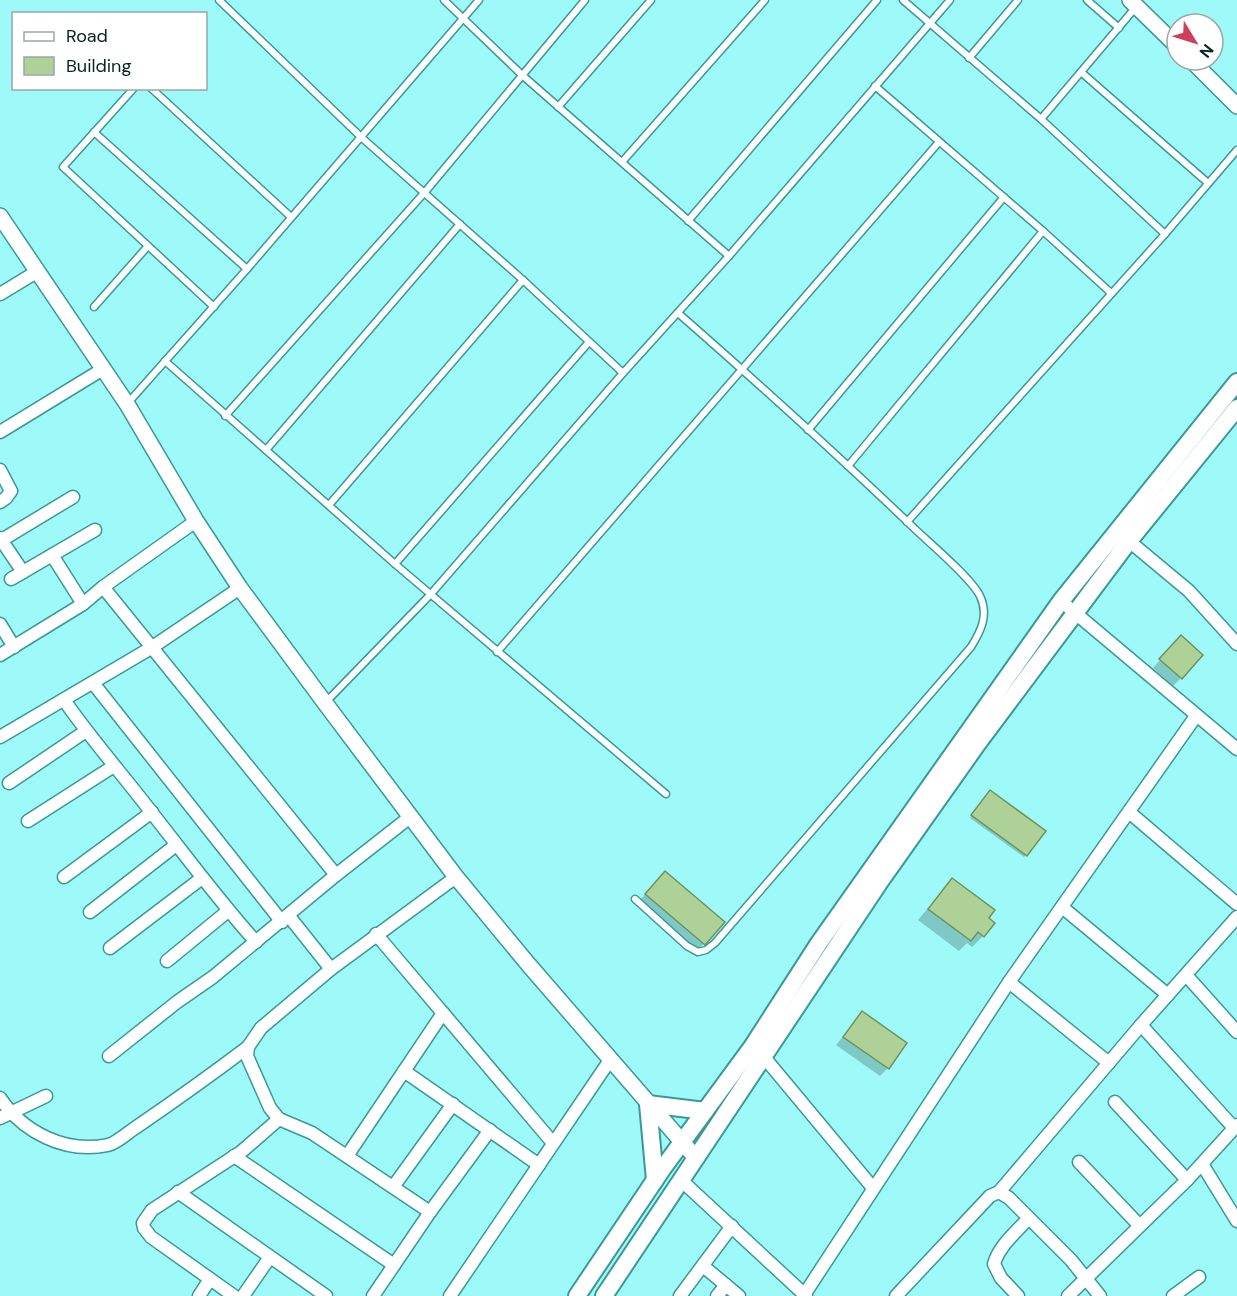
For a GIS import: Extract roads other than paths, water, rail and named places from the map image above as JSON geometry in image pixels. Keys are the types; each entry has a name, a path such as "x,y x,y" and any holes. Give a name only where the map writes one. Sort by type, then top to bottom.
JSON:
{"main road":[{"path":"604,1296 924,819 1028,675 1228,410 1237,382"},
{"path":"577,1296 655,1180 752,1047 819,943 923,794 1062,602 1228,410"},
{"path":"655,1180 648,1104 705,1111"}],"street":[{"path":"1134,3 1165,34"},
{"path":"1203,72 1237,106"},
{"path":"0,216 127,404 196,521 240,588 456,877 696,1158"},
{"path":"0,294 38,271"},
{"path":"0,432 103,369"},
{"path":"0,470 11,491 0,502"},
{"path":"23,572 1,540 73,497"},
{"path":"0,655 84,604 103,587 196,521"},
{"path":"11,579 95,530"},
{"path":"1129,541 1189,591 1237,644"},
{"path":"52,555 84,604"},
{"path":"103,587 336,875"},
{"path":"0,737 151,648 240,588"},
{"path":"1062,602 1237,750"},
{"path":"0,624 14,647"},
{"path":"93,683 285,918 332,969"},
{"path":"64,700 228,911 256,942"},
{"path":"682,1181 805,1295 1009,982 1196,716"},
{"path":"9,783 86,731"},
{"path":"28,821 114,766"},
{"path":"64,877 152,812"},
{"path":"1129,812 1237,904"},
{"path":"109,1056 177,1002 213,977 410,817"},
{"path":"90,912 176,844"},
{"path":"0,1098 5,1115 42,1137 75,1147 109,1145 164,1109 248,1047 261,1028 332,969 376,934 456,877"},
{"path":"110,948 202,878"},
{"path":"1062,907 1168,995"},
{"path":"167,961 228,911"},
{"path":"896,1296 990,1196 999,1192 1141,1025 1237,917"},
{"path":"376,934 553,1143"},
{"path":"1186,975 1237,1032"},
{"path":"1009,982 1109,1063"},
{"path":"347,1156 443,1013"},
{"path":"1068,1296 1187,1180 1235,1126 1141,1025"},
{"path":"248,1047 247,1056 250,1066 270,1108 279,1119 301,1126 430,1212"},
{"path":"764,1057 873,1188"},
{"path":"450,1296 610,1060"},
{"path":"404,1071 539,1165"},
{"path":"5,1115 46,1095"},
{"path":"1115,1102 1187,1180"},
{"path":"393,1187 453,1104"},
{"path":"234,1296 152,1237 144,1228 143,1223 152,1210 234,1156 279,1119"},
{"path":"373,1296 430,1212 490,1130"},
{"path":"234,1156 394,1265"},
{"path":"1079,1162 1139,1225"},
{"path":"1202,1164 1237,1221"},
{"path":"178,1192 319,1294"},
{"path":"999,1192 1009,1198 1086,1277 1100,1296"},
{"path":"1018,1296 1000,1278 994,1264 996,1256 1028,1219"},
{"path":"681,1296 732,1226"},
{"path":"243,1296 270,1257"},
{"path":"703,1266 739,1296"},
{"path":"1173,1296 1199,1277"},
{"path":"199,1296 210,1279"},
{"path":"717,1296 726,1285"}],"lane":[{"path":"219,0 361,137 425,192 624,373"},
{"path":"444,0 522,75 729,256"},
{"path":"127,404 214,307 479,0"},
{"path":"225,416 425,192 585,0"},
{"path":"558,107 651,0"},
{"path":"622,162 765,0"},
{"path":"688,221 877,0"},
{"path":"903,0 1041,119 1165,234"},
{"path":"325,703 430,595 729,256 950,0"},
{"path":"969,58 1018,0"},
{"path":"1087,0 1119,28"},
{"path":"1041,119 1119,28 1134,3"},
{"path":"1081,72 1208,183"},
{"path":"875,86 1111,292"},
{"path":"132,90 63,167 214,307"},
{"path":"153,90 291,217"},
{"path":"94,132 247,269"},
{"path":"497,652 939,142"},
{"path":"907,522 1165,234 1237,150"},
{"path":"808,430 1004,197"},
{"path":"266,450 460,224"},
{"path":"848,466 1043,231"},
{"path":"94,307 148,246"},
{"path":"329,505 523,280"},
{"path":"635,898 687,946 698,952 706,950 715,943 971,647 981,629 984,612 980,595 961,574 848,466 678,313"},
{"path":"395,564 589,342"},
{"path":"165,361 430,595 666,794"}]}
